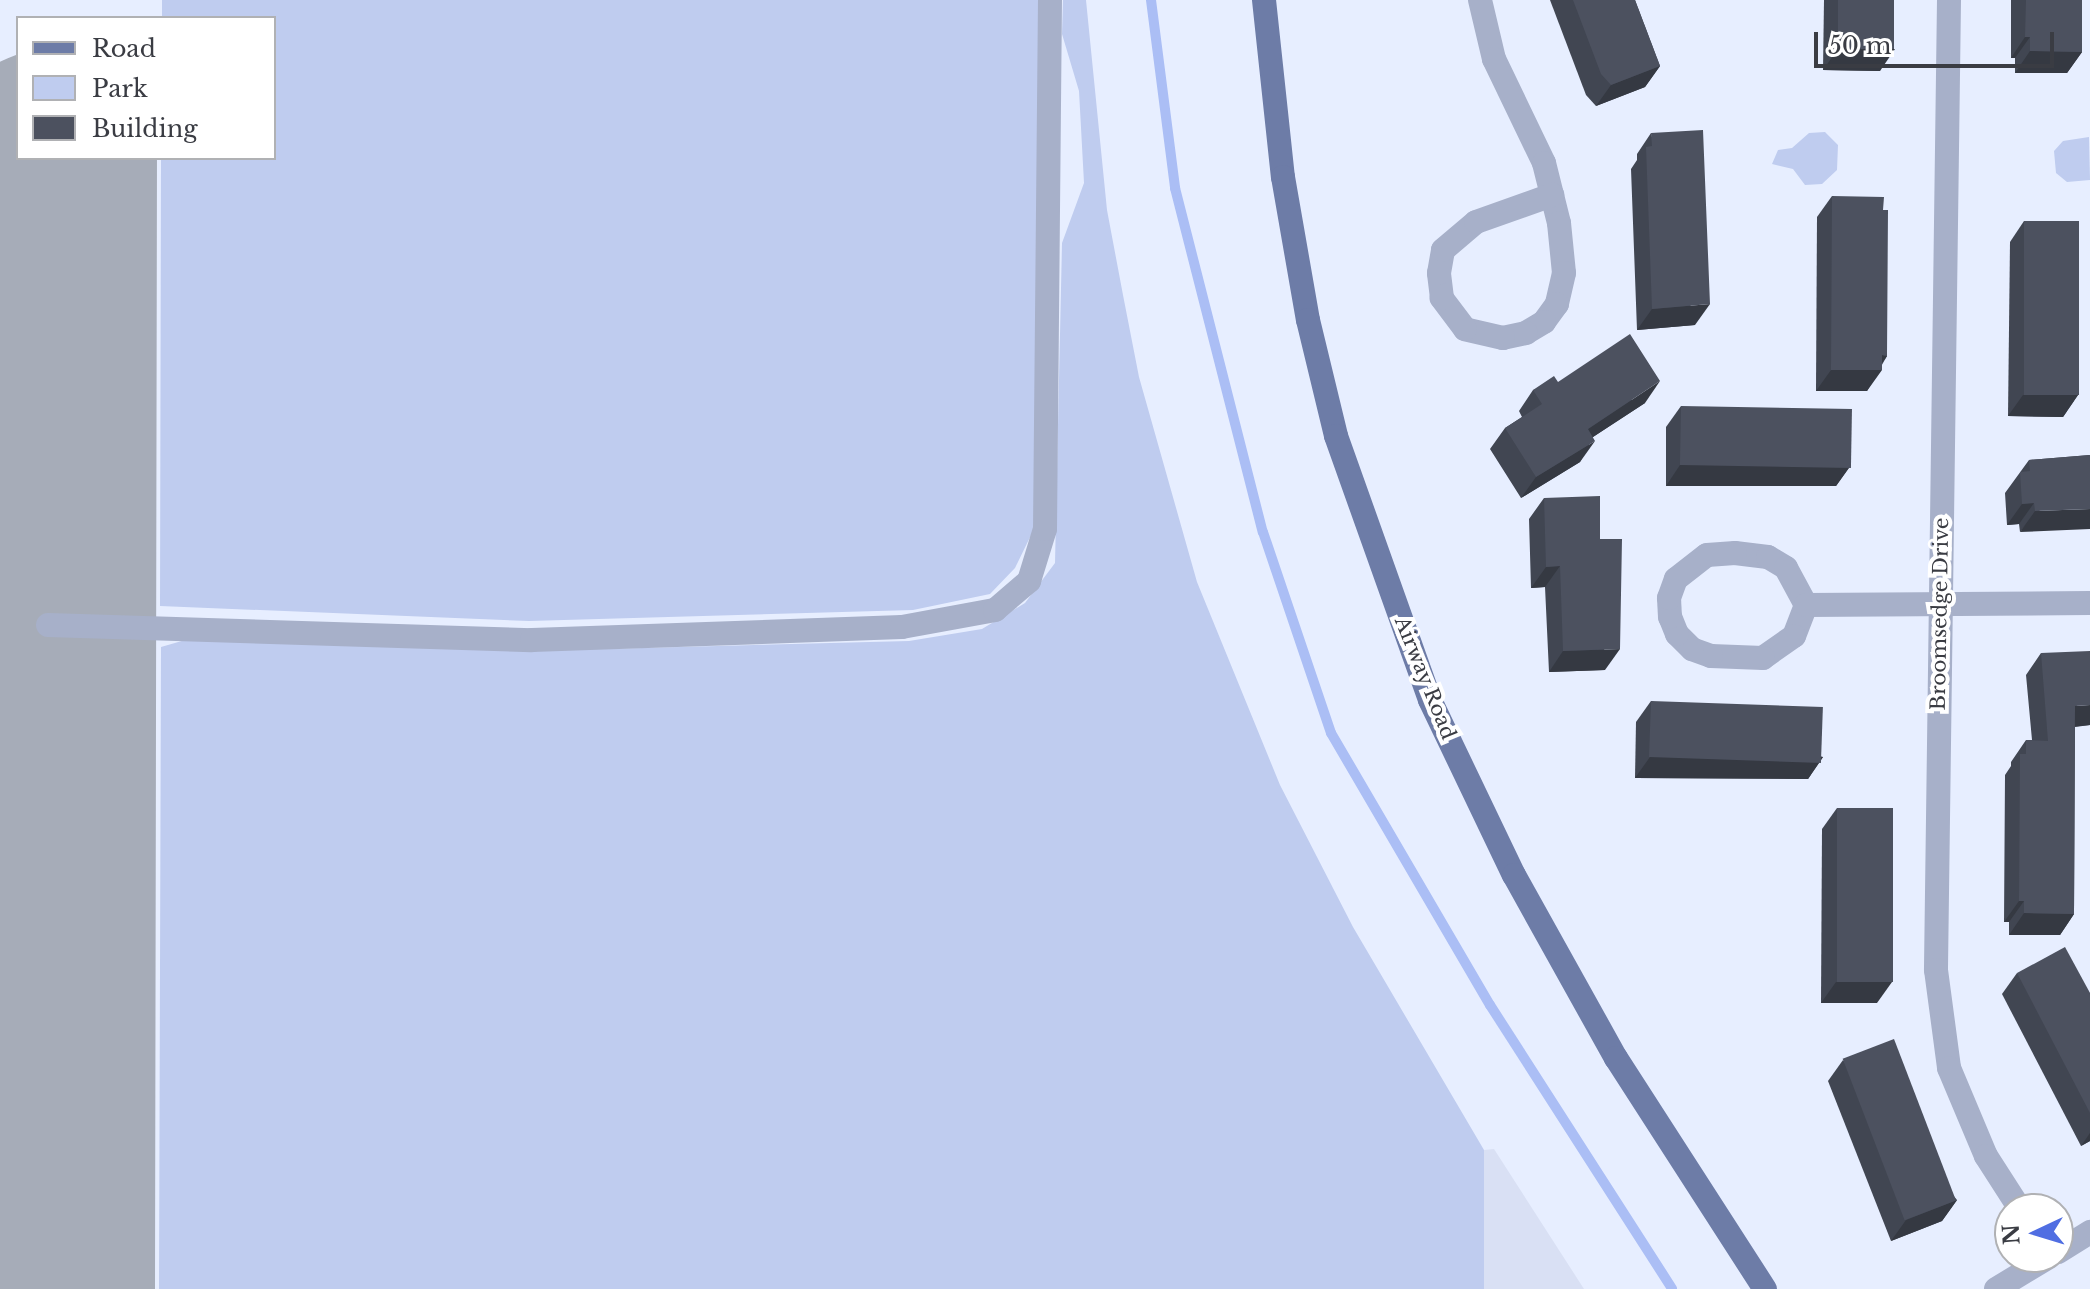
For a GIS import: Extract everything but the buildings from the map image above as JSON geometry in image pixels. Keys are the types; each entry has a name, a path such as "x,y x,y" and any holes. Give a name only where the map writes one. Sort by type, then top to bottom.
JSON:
{"main road":[{"name":"Airway Road","path":"1264,0 1283,177 1308,320 1336,436 1430,700 1514,875 1608,1045 1765,1289"}],"street":[{"path":"48,625 532,640 902,627 995,610 1029,581 1045,529 1050,0"},
{"path":"1480,0 1494,59 1544,163 1552,195 1564,273 1557,304 1544,322 1526,333 1503,338 1465,329 1442,298 1439,273 1443,250 1476,222 1552,195"},
{"name":"Broomsedge Drive","path":"1949,0 1936,970 1949,1068 1986,1156 2010,1193"},
{"path":"1735,553 1768,557 1786,568 1806,605 1803,622 1779,649 1763,658 1738,659 1692,649 1677,634 1669,598 1676,579 1690,565 1707,555 1735,553"},
{"path":"1806,605 2090,603"},
{"path":"1996,1289 2022,1273"}],"shaded area":[{"path":"1494,1149 1584,1289 1484,1289 1484,1150"}],"green space":[{"path":"162,0 1043,0 1037,482 1033,531 1015,568 990,594 913,610 529,621 160,606 161,160 276,160 276,16 162,16"},
{"path":"1063,0 1086,0 1107,210 1123,295 1139,377 1197,582 1280,785 1353,927 1484,1150 1484,1289 159,1289 161,647 199,636 605,649 909,641 982,629 1025,603 1055,563 1062,243 1084,183 1079,91 1062,34"},
{"path":"1825,132 1838,145 1837,170 1822,184 1805,185 1793,169 1772,164 1778,150 1792,148 1809,133"},
{"path":"2089,137 2090,180 2067,182 2056,173 2054,151 2063,141"}],"waterway":[{"path":"1151,0 1175,188 1263,532 1331,733 1490,1005 1672,1289"}],"taxiway":[{"path":"0,823 48,863"}],"runway":[{"path":"47,1289 49,160"}]}
